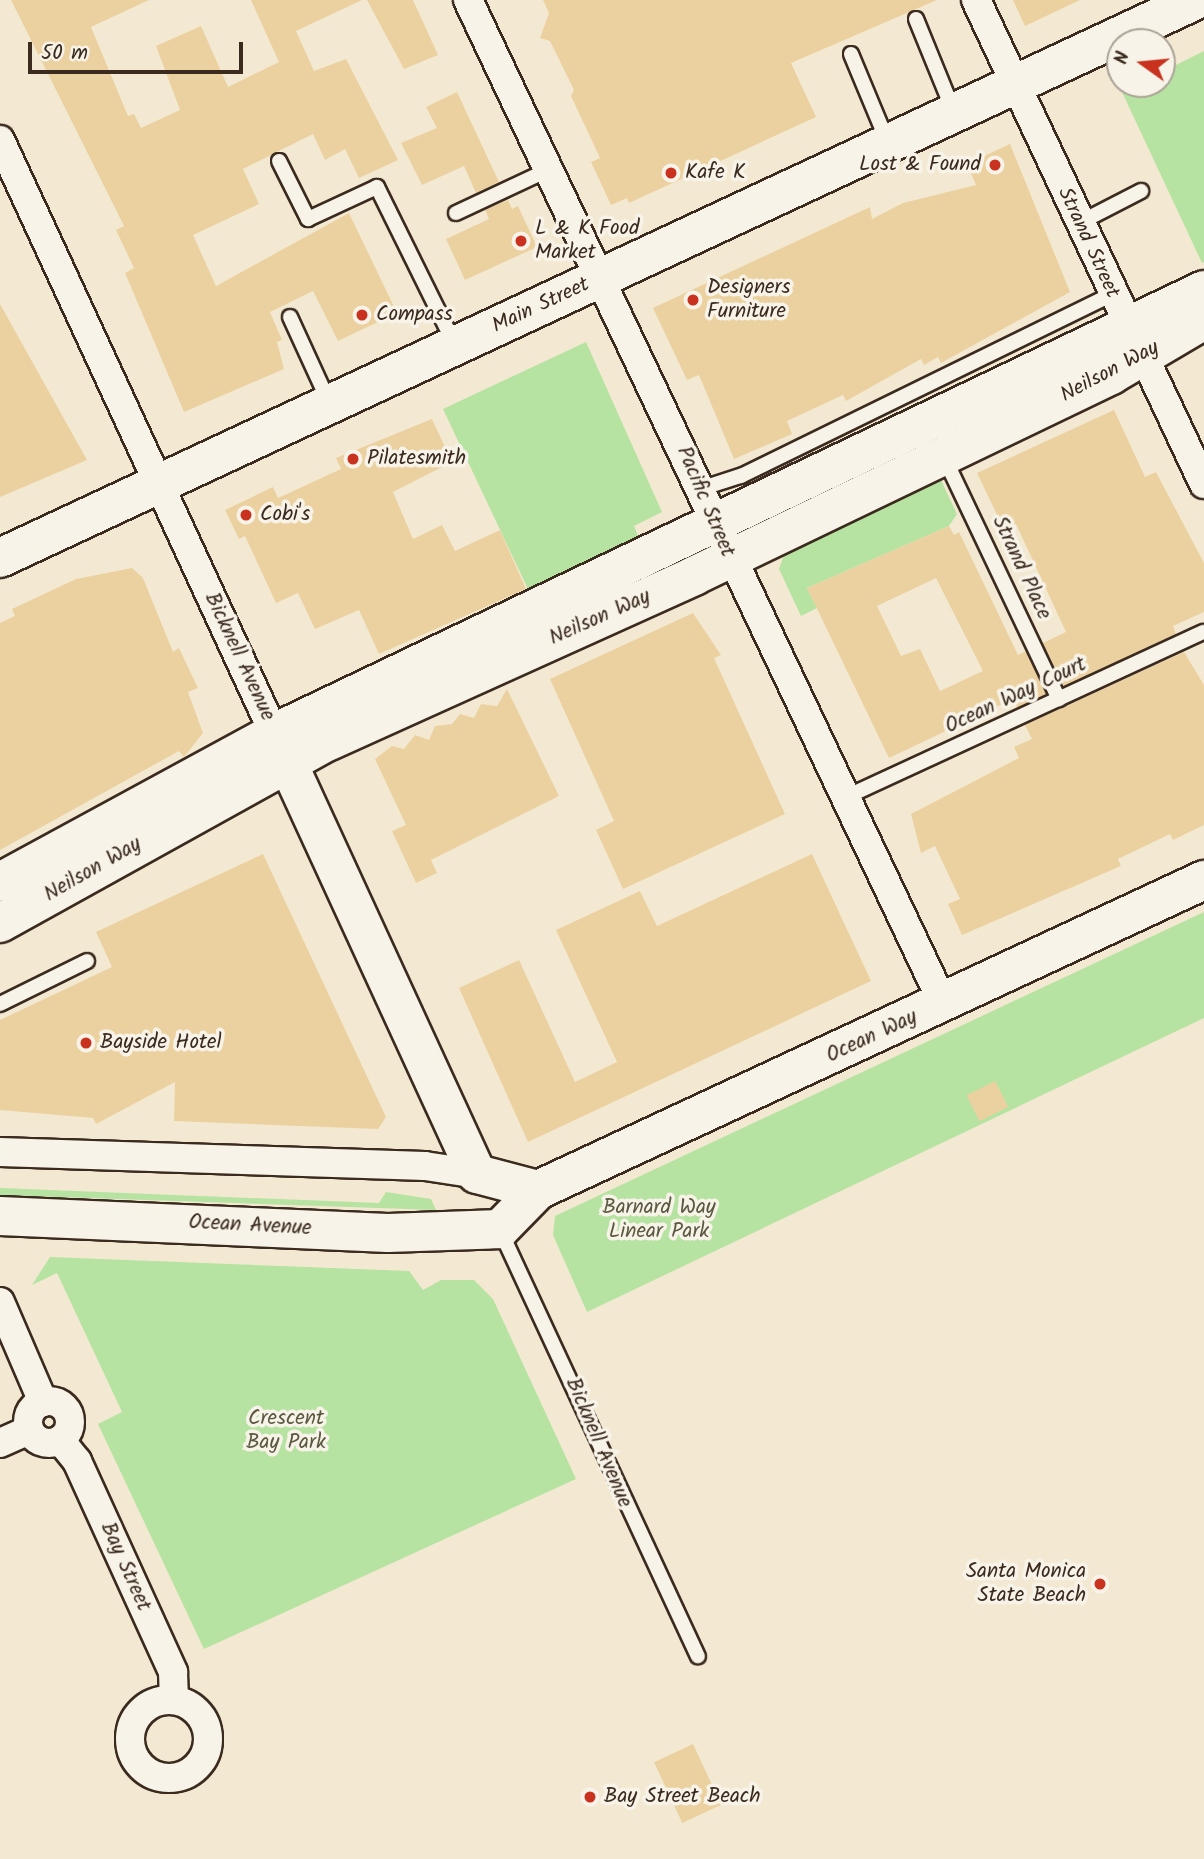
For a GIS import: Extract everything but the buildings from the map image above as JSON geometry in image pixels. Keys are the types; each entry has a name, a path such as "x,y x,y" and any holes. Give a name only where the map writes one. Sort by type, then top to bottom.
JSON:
{"street":[{"name":"Pacific Street","path":"468,0 943,1003"},
{"name":"Strand Street","path":"976,0 1013,87 1079,223 1110,295 1137,342 1204,484"},
{"name":"Main Street","path":"0,558 1196,0"},
{"name":"Bicknell Avenue","path":"0,140 477,1174"},
{"name":"Neilson Way","path":"717,525 943,456 1137,342 1204,290"},
{"name":"Neilson Way","path":"0,882 280,747 717,525 1137,342 1204,320"},
{"name":"Neilson Way","path":"0,923 280,747"},
{"name":"Ocean Way","path":"500,1229 538,1190 1204,880"},
{"path":"0,1152 425,1166 477,1174 538,1190"},
{"name":"Ocean Avenue","path":"0,1216 388,1233 500,1229"},
{"path":"0,1302 43,1402 66,1410 70,1423 61,1440 43,1442 29,1430"},
{"path":"29,1430 32,1410 43,1402"},
{"path":"0,1443 29,1430"},
{"name":"Bay Street","path":"61,1440 77,1461 173,1672 174,1700"}],"lane":[{"path":"916,19 954,113"},
{"path":"851,54 888,145"},
{"path":"279,161 308,219 377,187 455,346"},
{"path":"456,213 548,170"},
{"path":"1079,223 1141,191"},
{"path":"717,525 741,476 1110,295"},
{"path":"290,317 330,404"},
{"name":"Strand Place","path":"943,456 1059,699"},
{"name":"Ocean Way Court","path":"844,798 1204,632"},
{"path":"0,1004 87,961"},
{"name":"Bicknell Avenue","path":"500,1229 698,1656"}],"green space":[{"path":"1204,51 1202,263 1125,98 1176,98 1176,65"},
{"path":"1072,330 1075,336 769,492 765,486"},
{"path":"586,342 662,512 634,526 640,540 528,589 443,409"},
{"path":"941,480 957,514 949,526 807,588 817,608 801,616 779,569 785,552"},
{"name":"Barnard Way Linear Park","path":"1204,912 1204,1018 587,1312 553,1235 555,1216"},
{"path":"0,1188 379,1203 386,1192 431,1199 436,1210 0,1195"},
{"name":"Crescent Bay Park","path":"50,1257 409,1271 423,1290 441,1280 474,1280 493,1299 576,1479 204,1649 98,1424 122,1412 57,1273 32,1285"}],"place":[{"name":"Lost & Found","path":"995,165"},
{"name":"Kafe K","path":"671,173"},
{"name":"L & K Food Market","path":"521,241"},
{"name":"Designers Furniture","path":"693,300"},
{"name":"Compass","path":"362,315"},
{"name":"Pilatesmith","path":"353,459"},
{"name":"Cobi's","path":"246,515"},
{"name":"Bayside Hotel","path":"86,1043"},
{"name":"Santa Monica State Beach","path":"1100,1584"},
{"name":"Bay Street Beach","path":"590,1797"}]}
